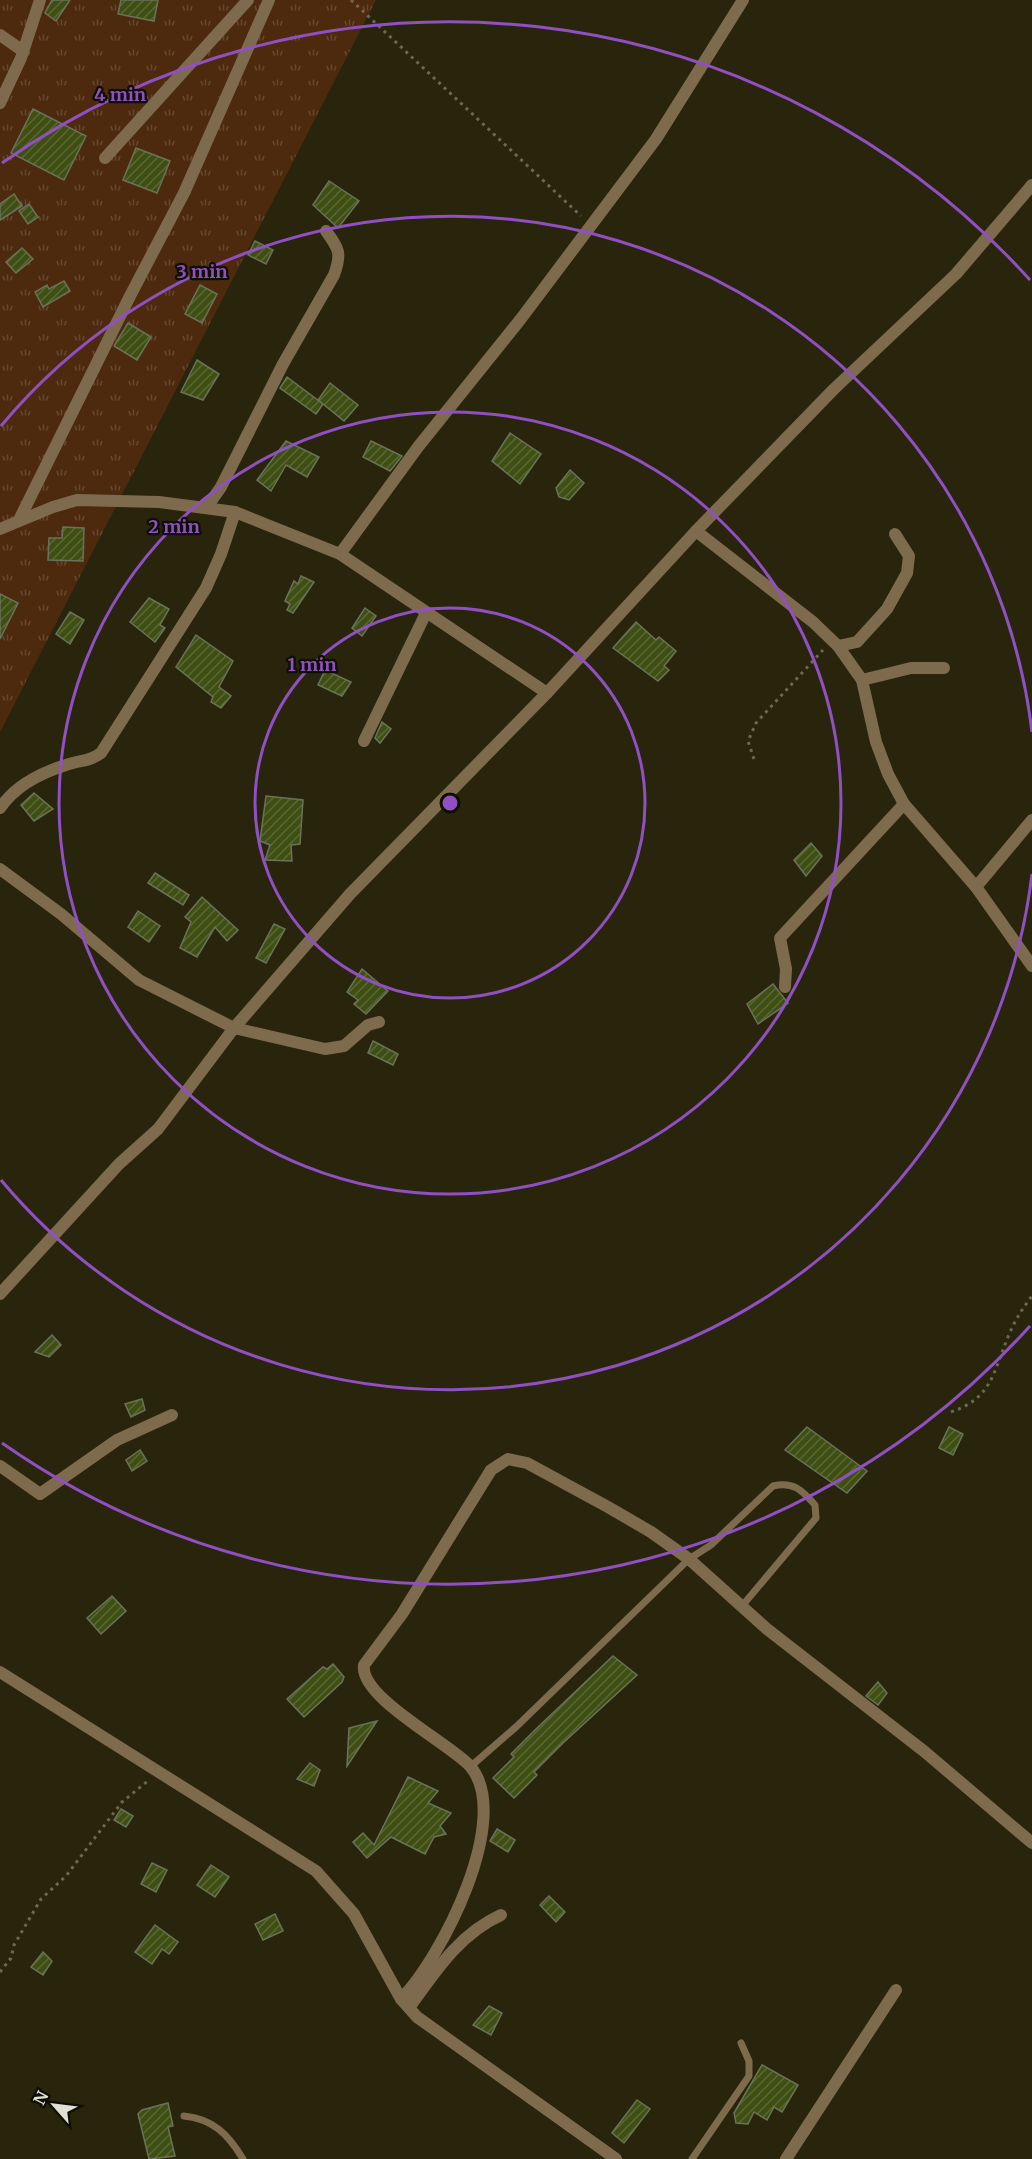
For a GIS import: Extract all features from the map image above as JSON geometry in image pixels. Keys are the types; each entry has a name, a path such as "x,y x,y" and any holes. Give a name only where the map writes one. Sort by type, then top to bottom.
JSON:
{"street":[{"path":"0,103 23,51 40,0"},
{"path":"105,158 248,0"},
{"path":"19,520 129,296 184,193 268,0"},
{"path":"340,554 423,440 520,320 656,139 743,0"},
{"path":"0,34 23,51"},
{"path":"0,1294 120,1164 158,1129 234,1028 350,894 548,693 696,531 834,389 956,274 1032,185"},
{"path":"207,507 221,488 283,364 334,274 339,262 339,249 326,231"},
{"path":"0,529 77,500 159,502 235,512 340,554 548,693"},
{"path":"0,808 23,784 69,764 92,759 101,753 206,588 221,554 235,512"},
{"path":"696,531 835,643 848,659 862,680 876,742 888,774 904,804 976,887 1032,966"},
{"path":"848,659 857,642 887,609 908,573 909,556 895,534"},
{"path":"364,741 426,613"},
{"path":"835,643 857,642"},
{"path":"862,680 911,668 944,668"},
{"path":"785,987 786,969 780,938 904,804"},
{"path":"976,887 1032,820"},
{"path":"0,869 61,914 139,980 234,1028 325,1049 344,1046 368,1024 379,1022"},
{"path":"0,1466 40,1494 117,1440 172,1415"},
{"path":"405,2004 449,1928 474,1868 485,1809 481,1786 470,1767 394,1709 366,1680 362,1672 367,1659 402,1614 491,1470 508,1459 527,1463 651,1532 689,1559 742,1606 925,1752 1032,1843"},
{"path":"0,1672 316,1871 354,1914 405,2004 429,2026 616,2159"},
{"path":"405,2004 455,1947 473,1931 501,1915"},
{"path":"786,2159 896,1990"}],"lane":[{"path":"470,1767 516,1727 689,1559 711,1545 773,1486 785,1483 805,1493 815,1505 816,1518 742,1606"},
{"path":"692,2159 749,2076 749,2061 741,2043"},
{"path":"184,2116 213,2124 226,2133 243,2159"}],"path":[{"path":"351,0 591,225"},
{"path":"754,759 748,741 756,723 835,643"},
{"path":"951,1412 974,1401 986,1389 997,1368 1014,1322 1032,1296"},
{"path":"0,1972 4,1970 41,1899 66,1876 122,1802 135,1795 157,1772"}],"green space":[{"path":"0,0 376,0 0,732"}],"building":[{"path":"52,0 70,0 56,21 45,13"},
{"path":"121,0 158,0 154,21 118,14"},
{"path":"33,109 86,136 64,180 11,153"},
{"path":"136,148 170,161 157,193 123,180"},
{"path":"329,181 359,201 338,228 313,205"},
{"path":"14,194 22,206 0,220 0,204"},
{"path":"29,204 38,217 28,224 19,211"},
{"path":"255,241 273,250 266,264 248,255"},
{"path":"22,248 33,259 16,273 6,262"},
{"path":"64,281 70,291 43,307 35,292 47,285 49,289"},
{"path":"200,285 217,294 202,323 185,314"},
{"path":"128,323 151,337 137,360 114,346"},
{"path":"197,360 219,374 203,400 181,392"},
{"path":"287,377 323,404 316,414 280,388"},
{"path":"330,383 358,405 344,421 318,400"},
{"path":"510,433 541,454 520,484 492,461"},
{"path":"286,441 319,457 307,477 286,465 271,491 257,480"},
{"path":"371,441 402,456 390,471 363,457"},
{"path":"570,470 584,483 569,500 559,497 556,488"},
{"path":"63,527 84,528 83,561 48,560 49,538 62,538"},
{"path":"301,576 314,582 293,613 287,610 290,604 285,601 294,581 298,584"},
{"path":"0,594 18,603 0,639"},
{"path":"149,598 169,609 160,625 165,628 155,642 130,622"},
{"path":"365,608 376,616 362,636 352,628"},
{"path":"70,612 84,620 70,644 56,634"},
{"path":"636,622 656,640 659,637 676,651 664,666 669,670 658,681 613,648"},
{"path":"196,635 233,661 219,687 231,696 221,708 211,702 213,697 176,667"},
{"path":"325,670 351,682 342,696 318,685"},
{"path":"382,722 391,729 380,743 375,738"},
{"path":"34,793 53,809 34,821 21,805"},
{"path":"266,796 303,800 300,844 291,845 292,861 265,860 270,845 260,841"},
{"path":"811,843 822,856 806,876 794,860"},
{"path":"155,873 189,895 183,905 148,883"},
{"path":"202,897 238,930 227,941 215,927 197,957 180,948 191,922 185,917"},
{"path":"138,911 160,926 149,942 128,927"},
{"path":"274,924 285,929 266,963 256,958"},
{"path":"362,969 388,991 366,1014 354,1004 358,1000 347,992"},
{"path":"773,984 788,1003 758,1024 747,1004"},
{"path":"373,1041 398,1054 393,1065 368,1053"},
{"path":"52,1335 61,1345 49,1357 35,1352"},
{"path":"142,1399 145,1410 131,1417 125,1404"},
{"path":"807,1427 867,1471 847,1493 785,1450"},
{"path":"949,1427 963,1434 953,1455 939,1448"},
{"path":"140,1450 147,1461 132,1471 126,1460"},
{"path":"112,1596 126,1611 101,1634 87,1618"},
{"path":"613,1656 637,1675 534,1772 537,1775 514,1798 493,1778 514,1757 511,1754"},
{"path":"333,1664 344,1677 342,1682 304,1717 287,1699 323,1667 327,1669"},
{"path":"878,1682 887,1693 878,1705 866,1696"},
{"path":"377,1721 347,1766 349,1728"},
{"path":"310,1763 320,1770 314,1786 297,1779"},
{"path":"408,1777 438,1791 428,1803 451,1813 440,1826 446,1834 434,1837 425,1854 391,1837 367,1858 353,1842 363,1833 374,1845"},
{"path":"121,1809 133,1816 126,1827 114,1820"},
{"path":"497,1829 515,1840 508,1852 490,1841"},
{"path":"152,1863 167,1870 156,1892 141,1884"},
{"path":"211,1865 229,1877 215,1897 197,1885"},
{"path":"549,1896 565,1912 556,1922 540,1905"},
{"path":"275,1914 283,1931 263,1940 255,1924"},
{"path":"155,1925 178,1942 169,1954 162,1949 152,1964 135,1952"},
{"path":"43,1952 52,1961 43,1975 31,1967"},
{"path":"489,2006 502,2013 491,2035 473,2025"},
{"path":"762,2065 798,2085 782,2112 774,2107 767,2120 754,2112 748,2124 736,2123 734,2113"},
{"path":"637,2100 650,2109 624,2143 612,2133"},
{"path":"168,2103 173,2126 168,2127 175,2156 149,2159 138,2114 142,2110"}]}
